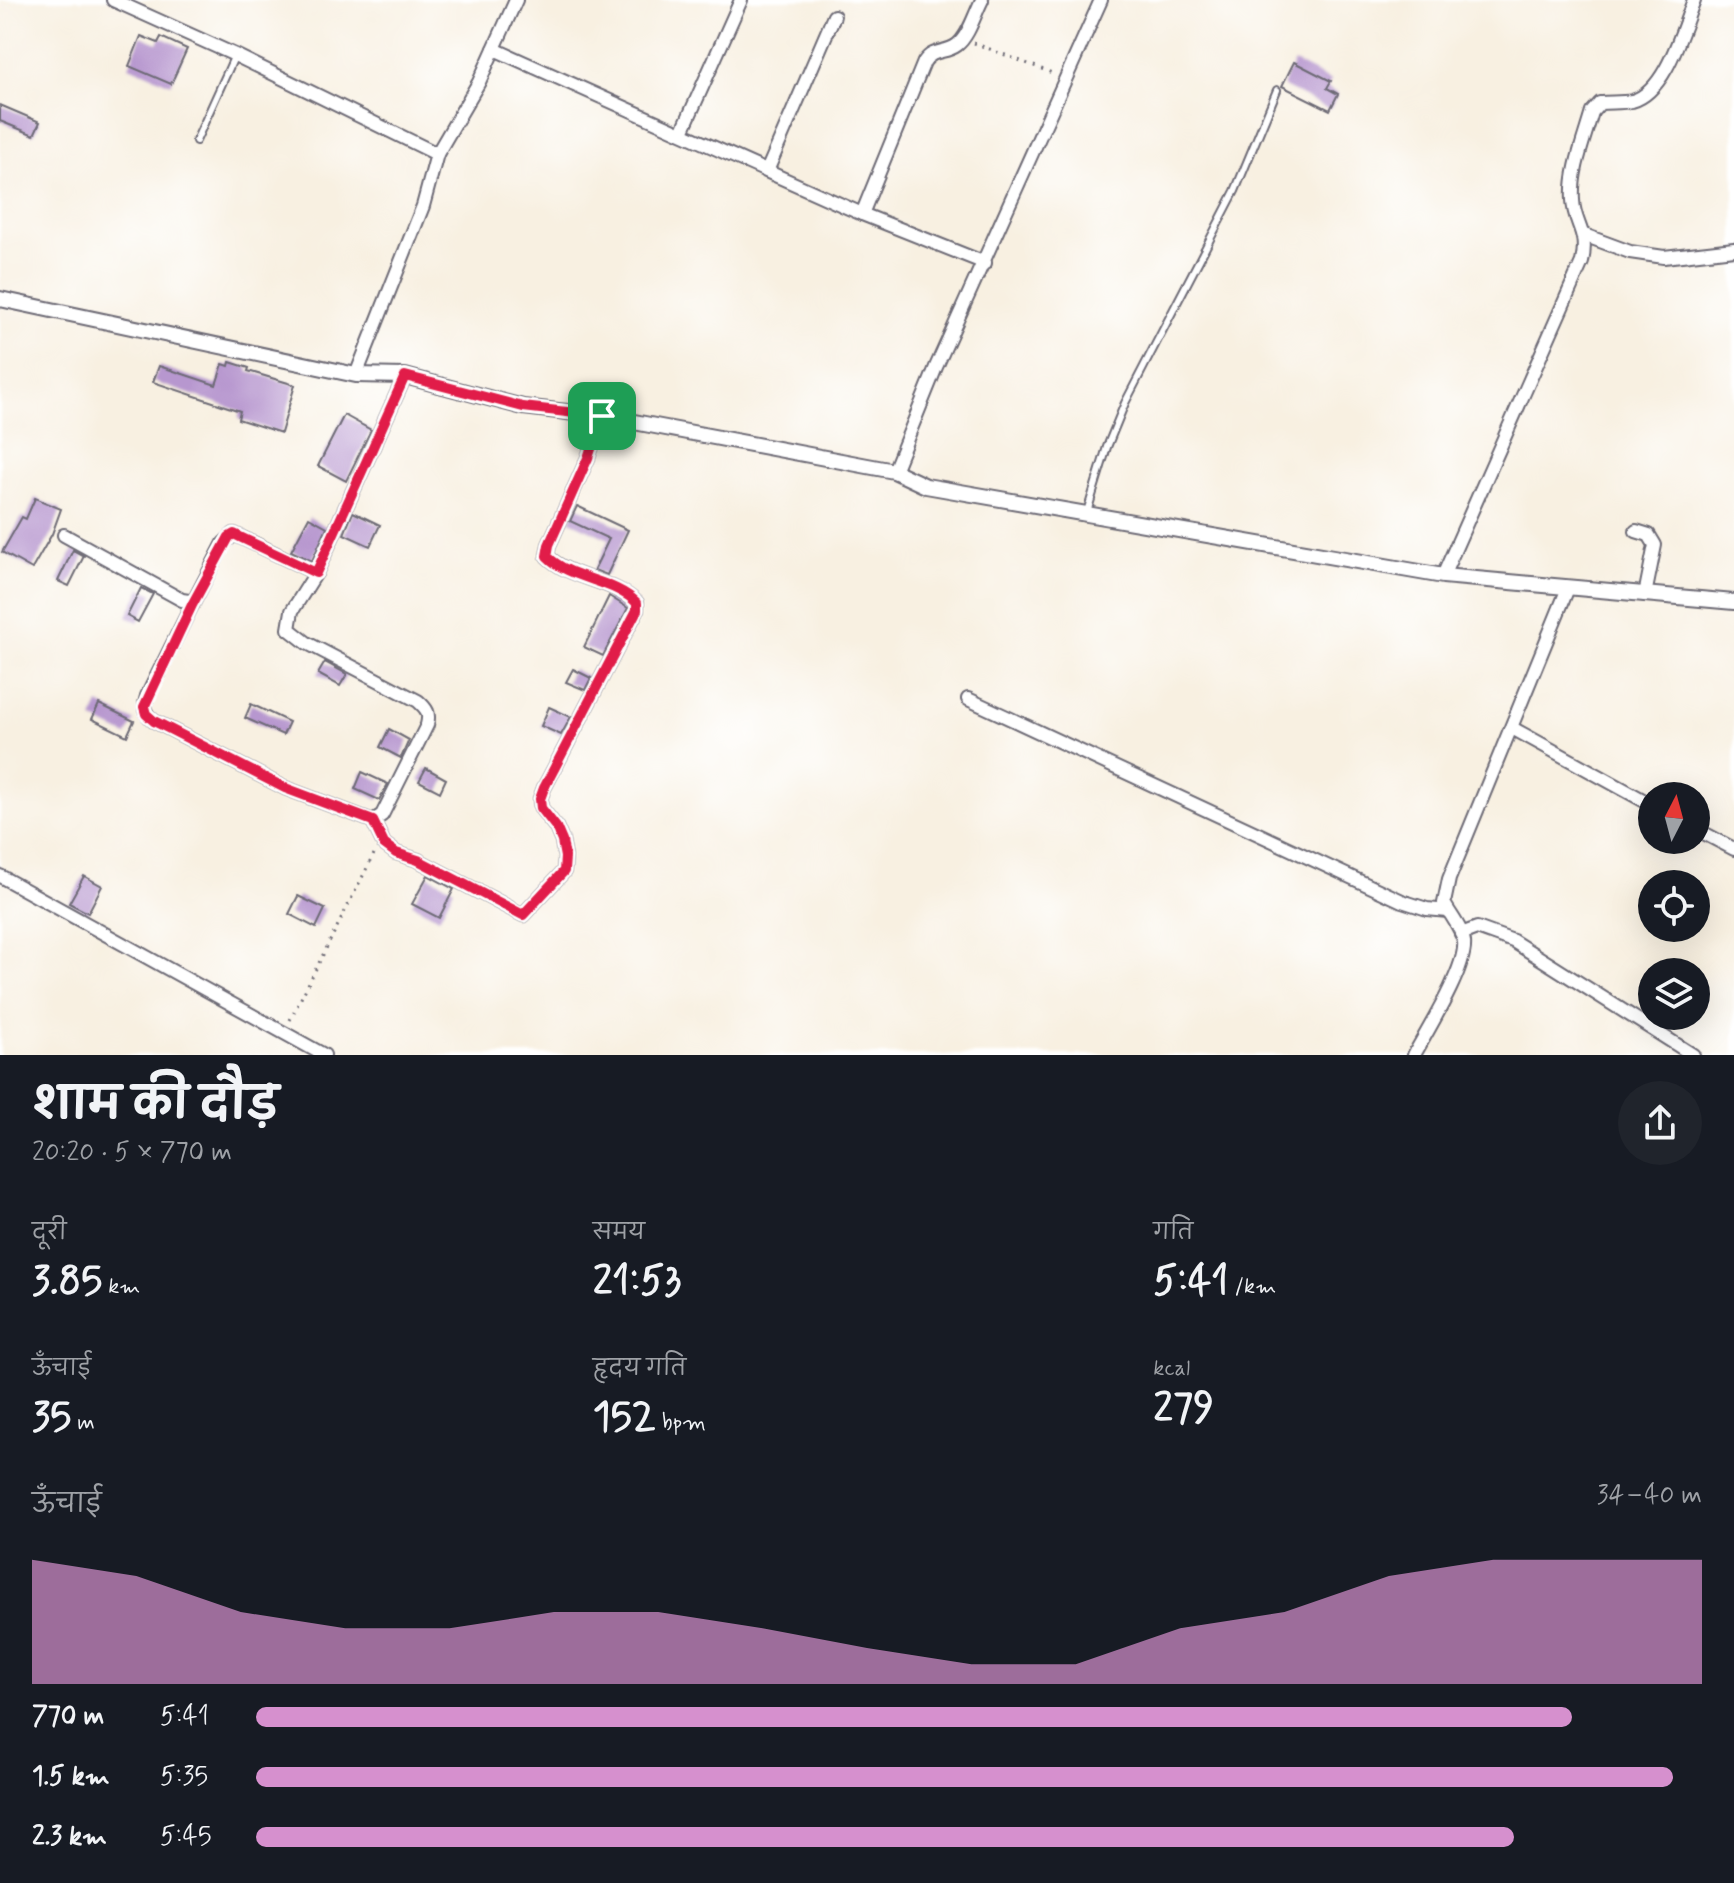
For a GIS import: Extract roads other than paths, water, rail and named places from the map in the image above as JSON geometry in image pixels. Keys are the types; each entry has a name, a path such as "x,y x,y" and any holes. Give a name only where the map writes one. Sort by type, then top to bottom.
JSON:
{"street":[{"path":"113,0 235,55 437,154"},
{"path":"356,375 423,206 437,154 479,82 516,0"},
{"path":"682,132 741,0"},
{"path":"862,214 924,62 929,54 956,47 982,0"},
{"path":"894,471 936,367 1101,0"},
{"path":"1443,576 1582,262 1584,235 1573,204 1573,189 1592,112 1600,103 1629,102 1651,92 1666,69 1694,0"},
{"path":"767,171 834,16"},
{"path":"494,49 862,214 985,263"},
{"path":"1584,235 1630,252 1664,257 1734,249"},
{"path":"0,299 356,375 405,376 523,407 602,416 894,471 926,486 1443,576 1734,602"},
{"path":"373,821 382,815 429,716 427,708 307,643 289,629 292,611 316,573 405,376"},
{"path":"316,573 234,534 224,543 147,696 146,714 154,721 285,788 373,821 384,844 396,853 418,860 523,915 564,871 562,841 556,827 541,808 540,799 637,610 637,603 631,597 592,581 547,556 602,416"},
{"path":"1636,531 1649,535 1655,545 1645,595"},
{"path":"64,535 192,605"},
{"path":"1414,1055 1456,975 1464,944 1444,903 1449,879 1568,588"},
{"path":"968,699 1402,901 1427,909 1448,911"},
{"path":"1512,728 1638,797"},
{"path":"1710,836 1734,849"},
{"path":"0,876 324,1055"},
{"path":"1461,934 1477,928 1513,941 1693,1055"}],"lane":[{"path":"196,141 235,55"},
{"path":"1087,512 1107,447 1125,403 1235,191 1277,90"}]}
